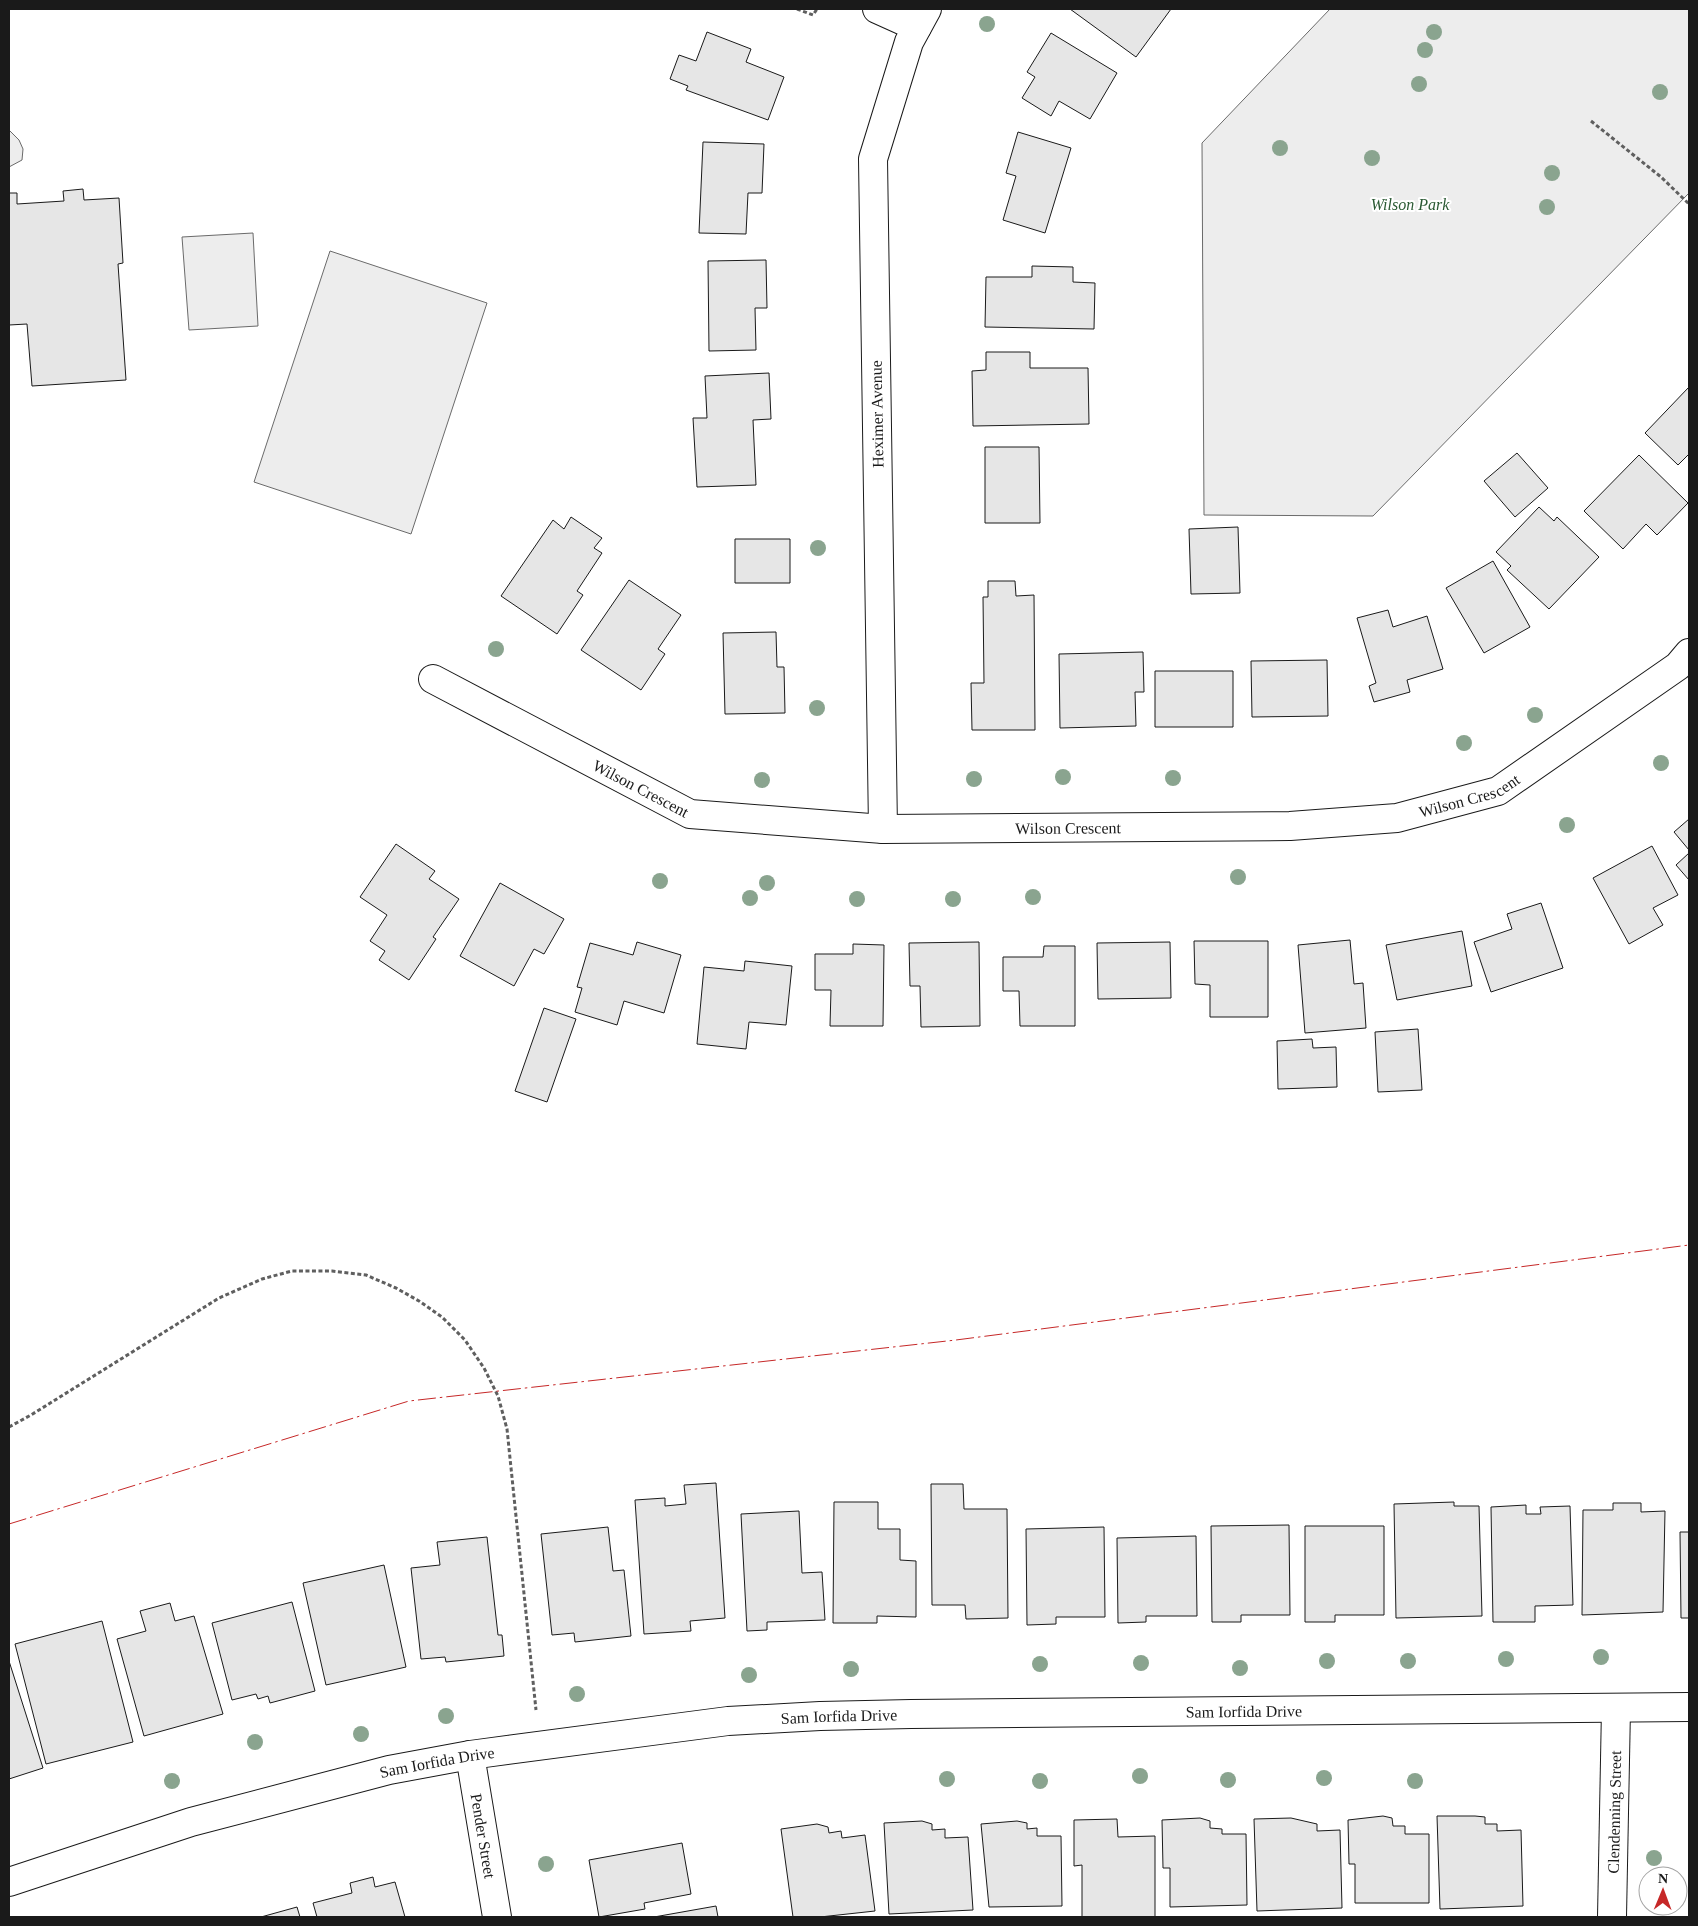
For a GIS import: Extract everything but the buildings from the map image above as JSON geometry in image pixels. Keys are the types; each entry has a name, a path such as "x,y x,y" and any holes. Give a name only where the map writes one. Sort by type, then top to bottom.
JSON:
{"street":[{"path":"877,9 922,18"},
{"name":"Heximer Avenue","path":"883,829 872,159 909,42 922,18"},
{"name":"Wilson Crescent","path":"433,679 690,814 883,829 1290,826 1397,818 1498,791 1678,666 1689,653"},
{"name":"Sam Iorfida Drive","path":"9,1882 200,1819 389,1770 470,1755 728,1721 820,1716 1093,1712 1689,1707"},
{"name":"Clendenning Street","path":"1612,1917 1616,1708"},
{"name":"Pender Street","path":"470,1755 497,1917"}],"path":[{"path":"797,9 813,15 817,9"},
{"path":"1591,121 1661,176 1689,204"},
{"path":"9,1426 31,1416 219,1298 262,1279 292,1271 341,1272 366,1276 396,1288 419,1301 442,1317 466,1340 484,1368 498,1396 507,1429 539,1746"}],"shaded area":[{"name":"Wilson Park","path":"1330,9 1689,9 1689,193 1373,516 1204,515 1202,143"},
{"path":"9,130 19,140 23,149 22,160 9,167"},
{"path":"253,233 258,326 189,330 182,237"},
{"path":"330,251 487,303 411,534 254,482"}],"power":[{"path":"9,1524 409,1401 956,1340 1689,1245"}]}
